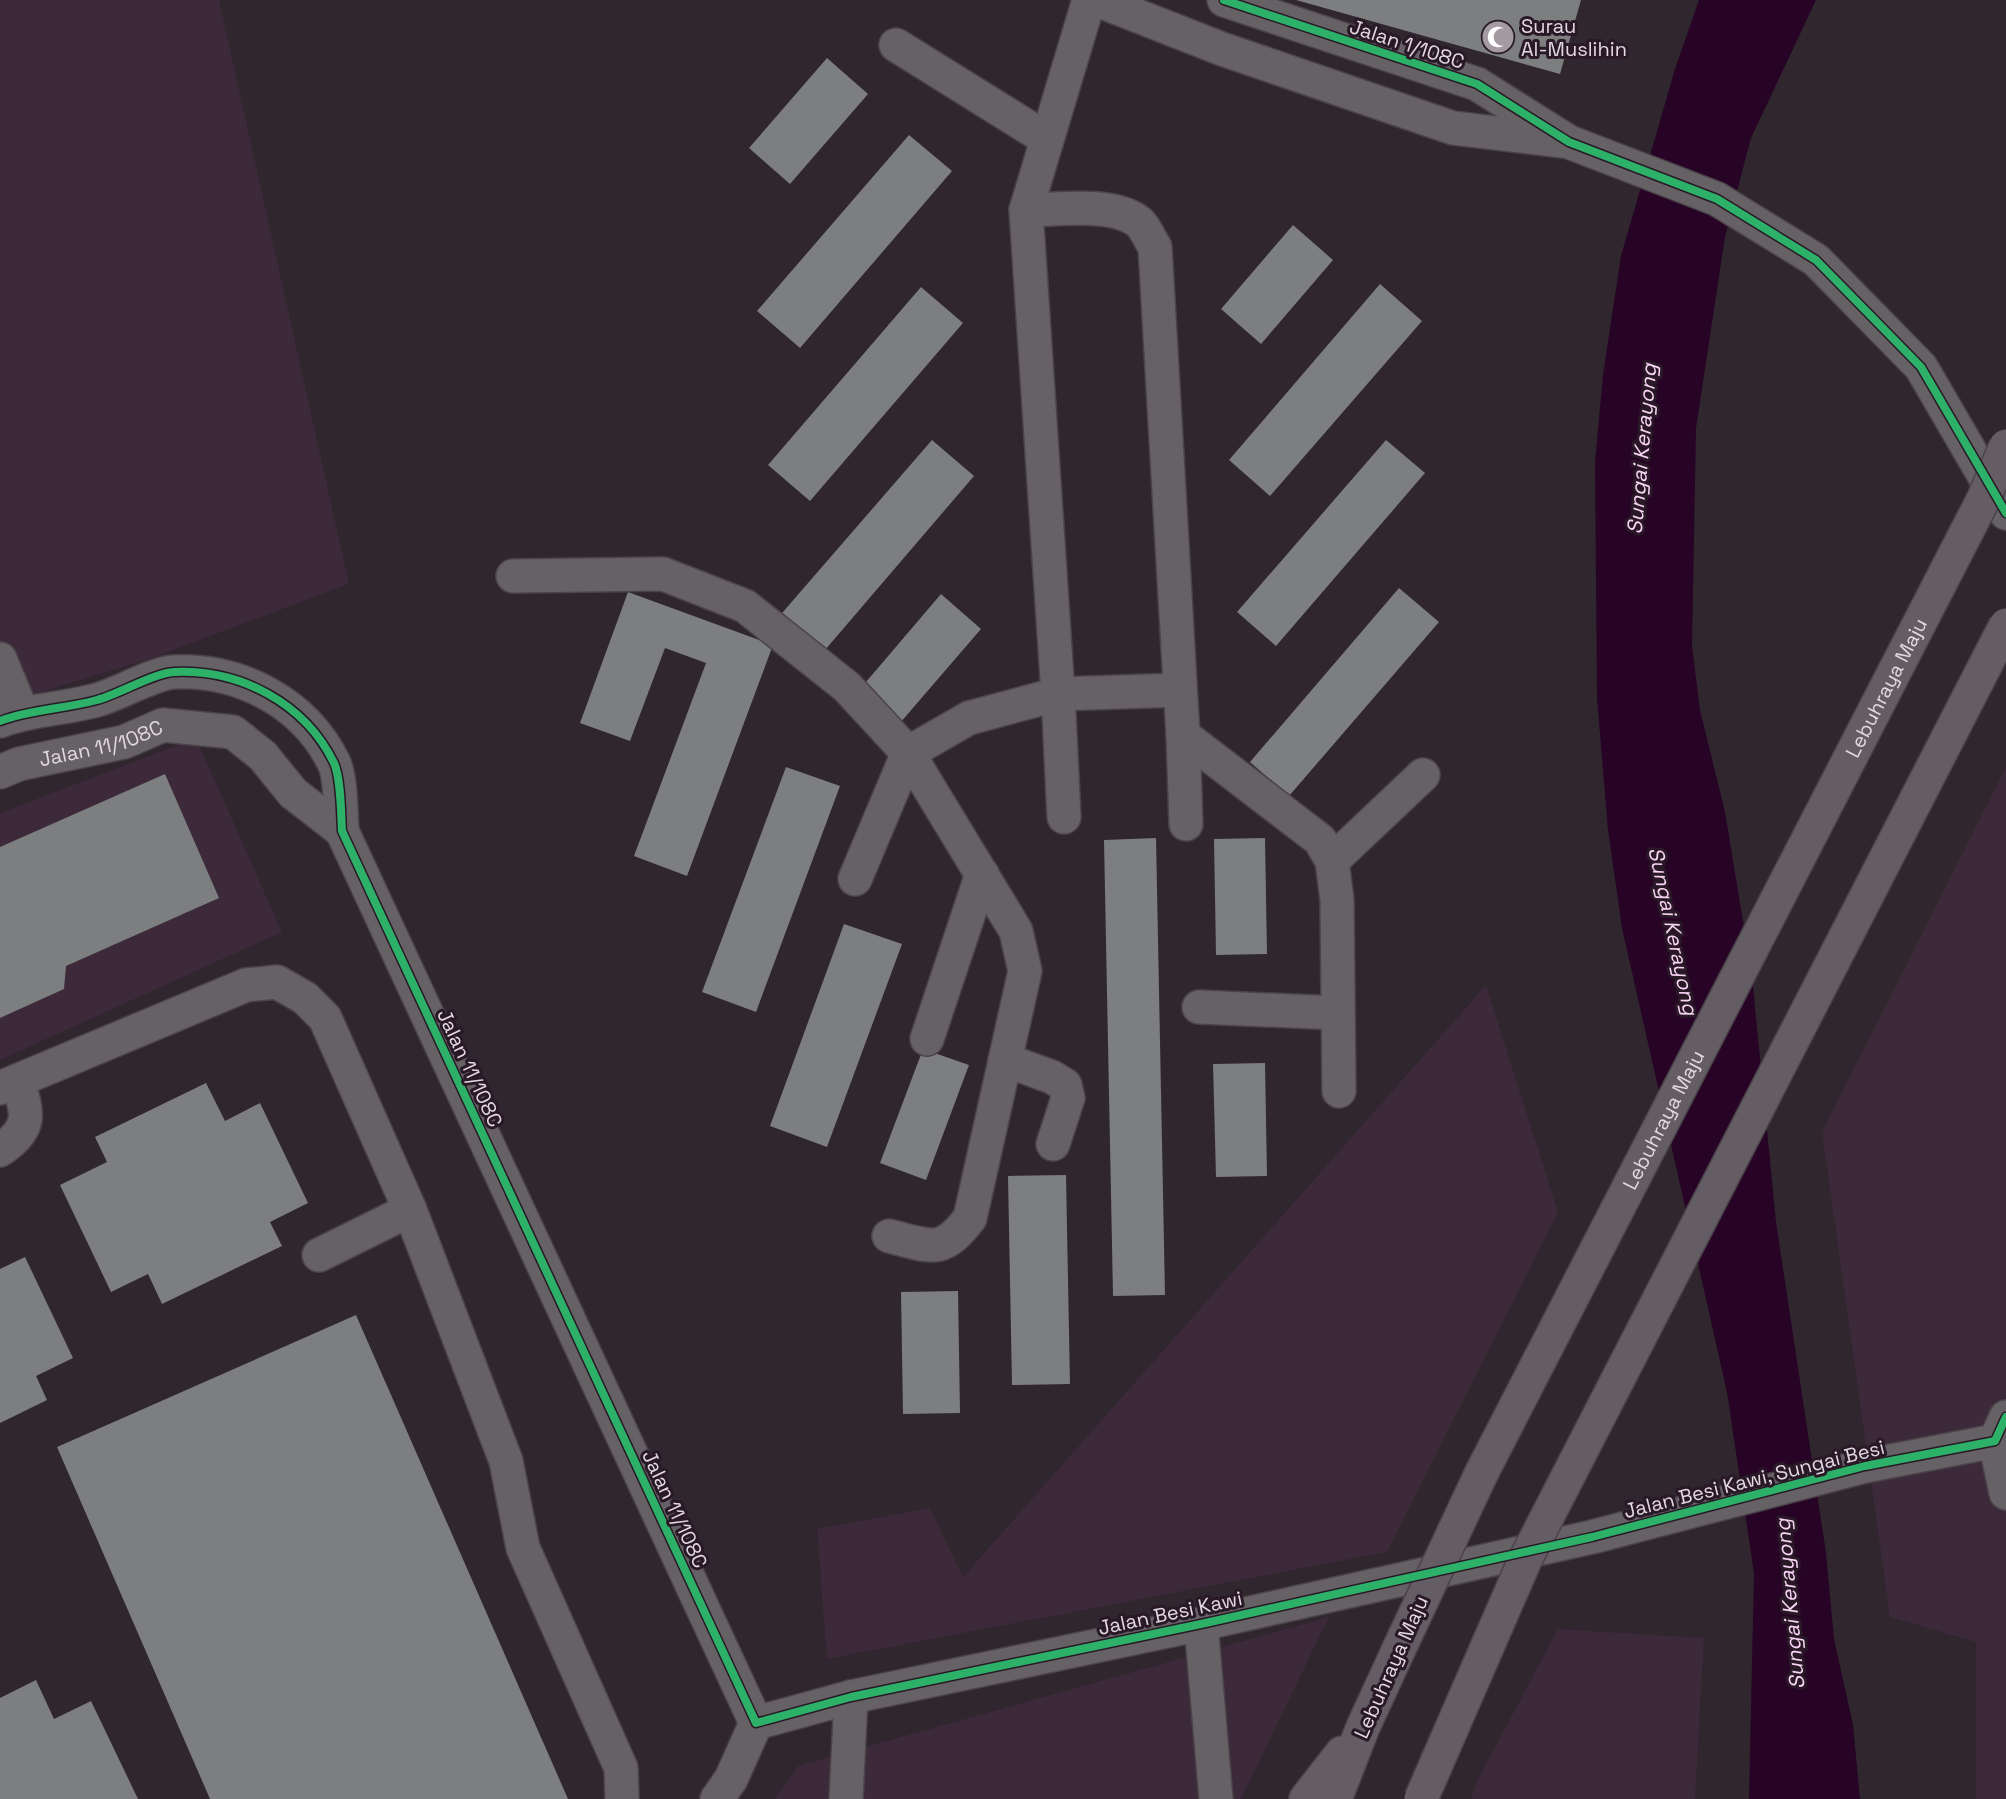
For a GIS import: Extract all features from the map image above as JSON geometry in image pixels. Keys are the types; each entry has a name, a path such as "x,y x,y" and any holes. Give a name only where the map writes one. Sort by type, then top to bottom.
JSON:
{"highway":[{"name":"Lebuhraya Maju","path":"1335,1799 1363,1727 1482,1472 1984,498 2006,446"},
{"path":"1420,1799 1525,1560 2006,625"},
{"path":"1306,1799 1363,1727"}],"street":[{"path":"1064,817 1026,210 1089,0"},
{"path":"1097,0 1222,49 1453,129 1579,146 1717,199 1816,260 1921,367 2006,513"},
{"name":"Jalan 1/108C","path":"1224,0 1477,84 1579,146"},
{"path":"896,45 1047,139"},
{"path":"1026,210 1107,209 1124,213 1141,224 1155,247 1186,824"},
{"path":"513,576 663,574 745,606 847,687 908,753 1016,931 1025,972 970,1218 955,1238 935,1247 889,1236"},
{"path":"0,659 11,717"},
{"name":"Jalan 11/108C","path":"11,717 73,707 172,672 224,675 266,690 306,723 335,765 342,831 756,1723"},
{"path":"855,879 908,753 969,718 1058,694 1180,690"},
{"name":"Jalan 11/108C","path":"0,772 19,764 124,742 163,725 232,732 263,756 293,793 342,831"},
{"path":"1183,735 1320,840 1332,861 1337,900 1339,1091"},
{"path":"1332,861 1423,775"},
{"path":"927,1039 982,874"},
{"path":"0,1150 18,1138 27,1113 8,1084 246,985 278,982 305,998 325,1018 410,1210 506,1461 524,1548 621,1768 622,1799"},
{"path":"1199,1007 1337,1013"},
{"path":"1005,1060 1052,1077 1065,1085 1068,1098 1053,1144"},
{"path":"319,1255 410,1210"},
{"path":"2001,1429 2006,1493"},
{"name":"Jalan Besi Kawi, Sungai Besi","path":"1592,1537 2001,1429"},
{"name":"Jalan Besi Kawi","path":"756,1723 851,1697 1201,1624 1592,1537"},
{"path":"1201,1624 1216,1799"},
{"path":"846,1799 851,1697"},
{"path":"717,1799 731,1779 756,1723"}],"shaded area":[{"path":"0,0 219,0 349,584 152,658 0,705"},
{"path":"196,738 282,932 0,1060 0,813"},
{"path":"2006,767 2006,1799 1976,1799 1976,1642 1890,1617 1822,1132"},
{"path":"1486,985 1558,1212 1387,1552 827,1659 817,1529 930,1508 963,1577"},
{"path":"1329,1617 1241,1799 775,1799 798,1766"},
{"path":"1558,1629 1704,1638 1695,1799 1471,1799 1477,1781"}],"water":[{"name":"Sungai Kerayong","path":"1699,0 1816,0 1751,138 1725,237 1696,428 1692,646 1700,710 1725,812 1752,976 1776,1222 1826,1553 1834,1639 1853,1725 1860,1799 1749,1799 1754,1573 1727,1392 1622,928 1608,830 1597,698 1595,462 1603,375 1621,256 1675,69"}],"building":[{"name":"Surau Al-Muslihin","path":"1296,0 1581,0 1560,74"},
{"path":"827,58 868,94 790,184 749,148"},
{"path":"909,135 952,171 800,348 757,311"},
{"path":"1293,225 1333,260 1261,344 1221,309"},
{"path":"1380,284 1422,321 1270,496 1229,460"},
{"path":"921,287 963,323 810,501 768,465"},
{"path":"932,440 974,476 819,657 776,620"},
{"path":"1386,440 1425,473 1276,646 1237,612"},
{"path":"1399,588 1439,622 1289,796 1250,762"},
{"path":"628,592 773,645 687,876 634,856 706,663 665,648 630,741 580,723"},
{"path":"941,594 981,629 900,723 860,689"},
{"path":"786,767 840,786 756,1012 702,992"},
{"path":"165,774 219,898 66,966 64,989 0,1018 0,847"},
{"path":"1156,838 1165,1295 1113,1296 1104,840"},
{"path":"1265,838 1267,954 1216,955 1214,839"},
{"path":"844,924 902,944 827,1147 770,1126"},
{"path":"923,1049 969,1065 926,1180 880,1163"},
{"path":"1265,1063 1267,1176 1216,1177 1213,1064"},
{"path":"206,1083 225,1121 260,1103 308,1203 270,1222 282,1246 162,1304 148,1274 111,1292 60,1185 107,1162 95,1137"},
{"path":"1066,1175 1070,1384 1012,1385 1008,1176"},
{"path":"25,1257 73,1358 36,1376 47,1400 0,1423 0,1269"},
{"path":"958,1291 960,1413 903,1414 901,1292"},
{"path":"356,1315 568,1799 210,1799 57,1447"},
{"path":"36,1680 54,1719 91,1701 138,1799 0,1799 0,1698"}],"cycle path":[{"path":"1224,0 1477,84 1569,142 1717,199 1816,260 1921,367 2006,513"},
{"path":"0,721 97,700 166,673 199,673 223,677 268,694 288,707 322,742 334,763 338,778 342,831 756,1723 851,1697 1201,1624 1592,1537 1865,1466 1995,1441 2006,1417"}],"place":[{"name":"Surau Al-Muslihin","path":"1498,37"}]}
